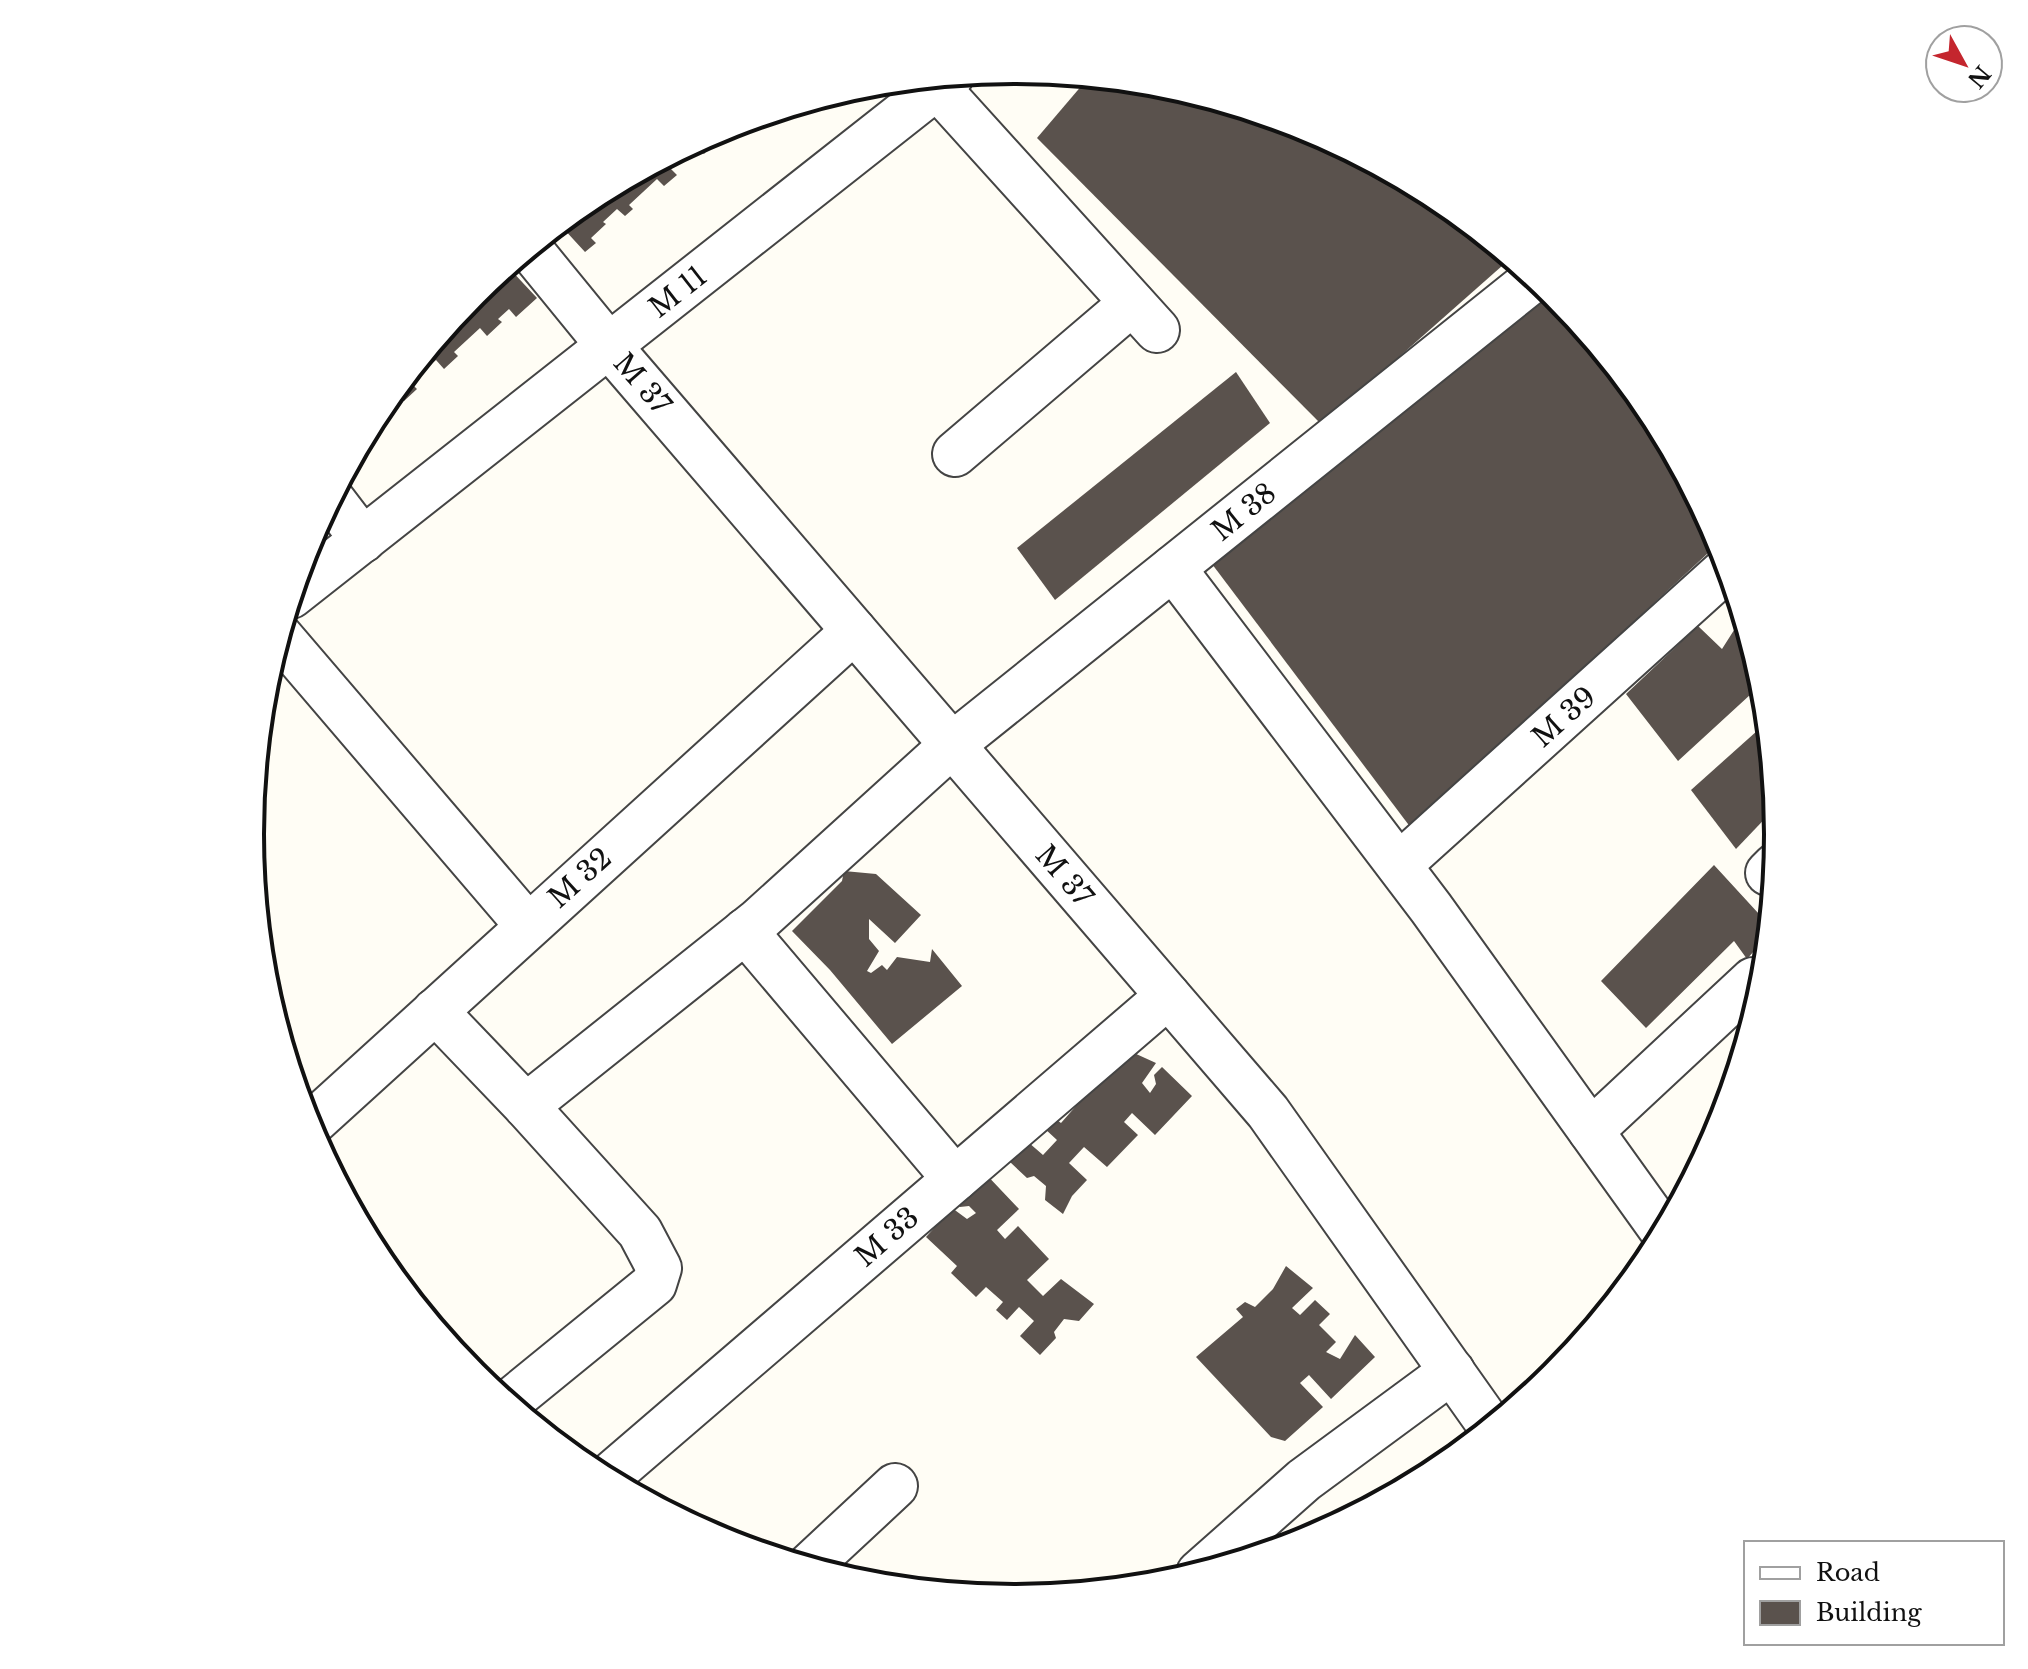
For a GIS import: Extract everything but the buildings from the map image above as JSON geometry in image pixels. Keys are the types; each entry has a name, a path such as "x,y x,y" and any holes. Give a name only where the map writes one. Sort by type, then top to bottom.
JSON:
{"street":[{"path":"949,87 1144,316 955,454"},
{"name":"M 11","path":"307,584 936,88"},
{"name":"M 37","path":"536,256 609,346 1268,1112 1485,1419"},
{"name":"M 38","path":"526,1106 745,931 952,745 1526,286"},
{"path":"339,508 363,540"},
{"path":"1173,568 1399,865 1656,1222"},
{"name":"M 39","path":"1399,865 1719,577"},
{"name":"M 32","path":"319,1117 854,631"},
{"path":"288,645 528,926"},
{"path":"745,931 955,1179"},
{"path":"1591,1131 1749,983"},
{"name":"M 33","path":"616,1470 1168,996"},
{"path":"435,1011 640,1232 659,1268 654,1284 516,1396"},
{"path":"1218,1556 1304,1480 1452,1371"},
{"path":"817,1558 895,1486"}]}
